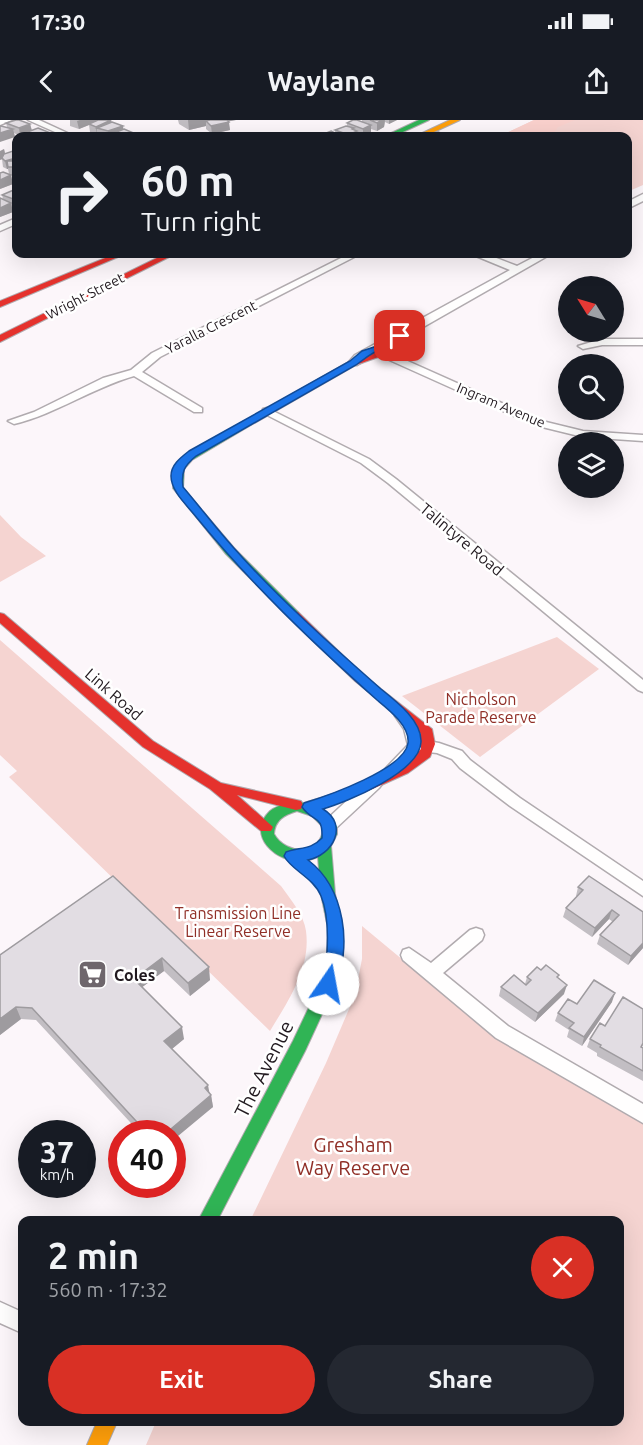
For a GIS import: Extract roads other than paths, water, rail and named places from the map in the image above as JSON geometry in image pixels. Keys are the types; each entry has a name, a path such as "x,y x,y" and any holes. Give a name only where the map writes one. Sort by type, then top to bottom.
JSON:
{"street":[{"path":"0,123 8,120"},
{"path":"32,120 60,132"},
{"path":"398,132 425,120"},
{"path":"429,132 456,120"},
{"name":"Wright Street","path":"0,304 111,258"},
{"name":"Wright Street","path":"0,339 163,258"},
{"name":"Yaralla Crescent","path":"135,372 156,355 347,258"},
{"path":"489,258 518,270"},
{"path":"539,258 400,336 381,351 353,363 192,454 180,464 176,475 178,488 230,551 334,654 395,708 423,747 465,764 564,836 643,889"},
{"path":"582,346 602,342 643,342"},
{"name":"Ingram Avenue","path":"381,351 538,423 583,434 643,438"},
{"path":"14,421 39,414 107,380 135,372 198,410"},
{"name":"Talintyre Road","path":"267,411 365,461 643,687"},
{"name":"Link Road","path":"0,617 148,744 215,785 266,827"},
{"path":"330,825 409,754 423,747"},
{"path":"303,806 326,817 330,825 329,839 310,855 291,856 281,853 268,842 266,827 277,812 303,806 333,801 385,776"},
{"name":"Link Road","path":"215,785 303,806"},
{"name":"The Avenue","path":"210,1216 299,1046 328,984 335,955 335,928 328,894 324,845"},
{"name":"The Avenue","path":"291,856 310,870 328,894"},
{"path":"431,973 476,935"},
{"path":"409,955 502,1032 643,1114"},
{"path":"0,1312 18,1321"},
{"path":"98,1445 105,1426"}],"place":[{"name":"Coles","path":"93,975"}],"park label":[{"name":"Nicholson Parade Reserve","path":"481,708"},
{"name":"Transmission Line Linear Reserve","path":"238,922"},
{"name":"Gresham Way Reserve","path":"353,1156"}]}
